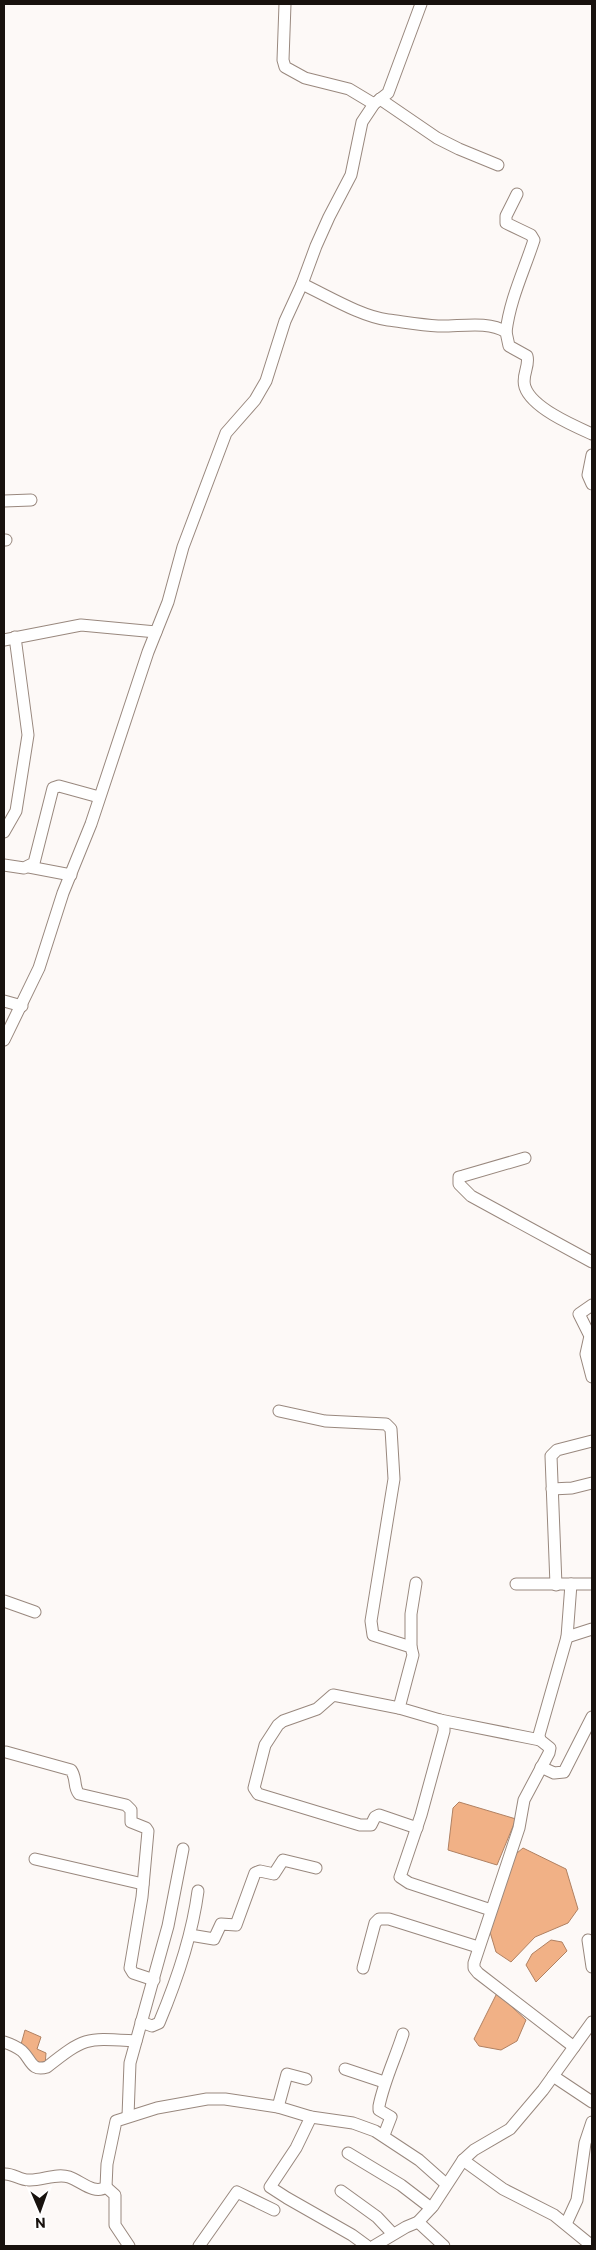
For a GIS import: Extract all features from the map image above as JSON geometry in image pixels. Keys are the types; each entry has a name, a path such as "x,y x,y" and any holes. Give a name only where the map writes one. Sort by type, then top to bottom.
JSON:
{"street":[{"path":"285,4 283,60 285,67 305,78 358,93 458,149 498,164"},
{"path":"4,1040 39,968 62,893 71,875 99,797 168,602 183,547 215,467 226,433 261,392 281,330 329,217 347,185 362,122 377,102 388,93 421,4"},
{"path":"517,194 506,216 506,223 531,235 534,240 508,313 506,332 509,346 527,356 528,365 524,382 525,388 531,396 557,417 592,434"},
{"path":"302,284 349,306 387,320 435,326 490,326 506,332"},
{"path":"592,456 588,474 592,484"},
{"path":"4,501 31,500"},
{"path":"4,832 16,811 28,735 9,639 81,625 156,632"},
{"path":"29,867 36,859 53,788 59,786 99,797"},
{"path":"4,865 29,867 71,875"},
{"path":"4,1001 22,1006"},
{"path":"525,1158 463,1176 458,1180 459,1184 471,1196 592,1262"},
{"path":"592,1305 579,1314 590,1336 586,1354 592,1377"},
{"path":"280,1411 325,1421 386,1424 390,1426 394,1479 372,1628 373,1635 379,1638 411,1647"},
{"path":"556,1585 551,1461 553,1452 592,1441"},
{"path":"552,1489 592,1484"},
{"path":"399,1708 413,1655 411,1647 411,1614 416,1583"},
{"path":"516,1584 592,1584"},
{"path":"540,1740 540,1729 567,1637 571,1584"},
{"path":"4,1601 35,1612"},
{"path":"567,1637 592,1629"},
{"path":"417,1828 379,1815 375,1817 371,1825 360,1825 258,1794 254,1788 271,1733 283,1721 317,1709 333,1696 399,1708 440,1720 540,1740 550,1748 524,1800 519,1828 478,1947 474,1968 574,2047"},
{"path":"541,1767 554,1773 564,1772 592,1717"},
{"path":"440,1720 444,1725 442,1743 417,1828 400,1877 403,1881 491,1910"},
{"path":"6,1752 67,1768 75,1775 75,1787 78,1794 129,1806 132,1822 148,1830 143,1884 130,1968 133,1973 154,1980"},
{"path":"128,2116 128,2076 172,1910 183,1848"},
{"path":"35,1858 143,1884"},
{"path":"190,1935 214,1940 221,1924 236,1925 255,1873 260,1871 274,1874 283,1860 316,1868"},
{"path":"141,2022 152,2026 159,2023 175,1985 190,1935 198,1891"},
{"path":"363,1968 375,1923 379,1919 389,1920 478,1947"},
{"path":"588,1940 592,1967"},
{"path":"374,2246 418,2222 431,2208 463,2160 474,2150 510,2129 553,2076 592,2022"},
{"path":"384,2135 391,2117 379,2108 384,2082 395,2061 403,2034"},
{"path":"4,2042 24,2052 31,2065 40,2068 47,2067 75,2045 88,2040 136,2042"},
{"path":"345,2069 384,2082"},
{"path":"278,2107 287,2074 306,2079"},
{"path":"553,2076 592,2102"},
{"path":"129,2246 116,2225 115,2196 106,2186 107,2164 114,2125 116,2121 128,2116 183,2103 217,2098 278,2107 311,2117 353,2123 384,2135 420,2160 446,2184"},
{"path":"311,2117 296,2148 270,2187 352,2235 367,2246"},
{"path":"566,2224 577,2200 585,2143 592,2122"},
{"path":"348,2153 401,2185 431,2208"},
{"path":"463,2160 503,2189 540,2207 566,2224 592,2246"},
{"path":"4,2174 27,2180 61,2176 69,2177 92,2188 103,2189 106,2186"},
{"path":"341,2191 377,2216 393,2234"},
{"path":"199,2246 237,2192 274,2210"},
{"path":"418,2222 444,2246"}],"shaded area":[{"path":"459,1802 516,1819 497,1865 448,1850 453,1808"},
{"path":"523,1848 566,1869 578,1909 568,1923 535,1937 511,1962 496,1952 487,1922 511,1858"},
{"path":"551,1940 562,1942 567,1951 536,1982 526,1965 532,1954"},
{"path":"497,1993 526,2020 517,2041 501,2050 479,2046 474,2039"},
{"path":"25,2030 41,2037 37,2049 46,2053 45,2066 34,2065 20,2048"}]}
